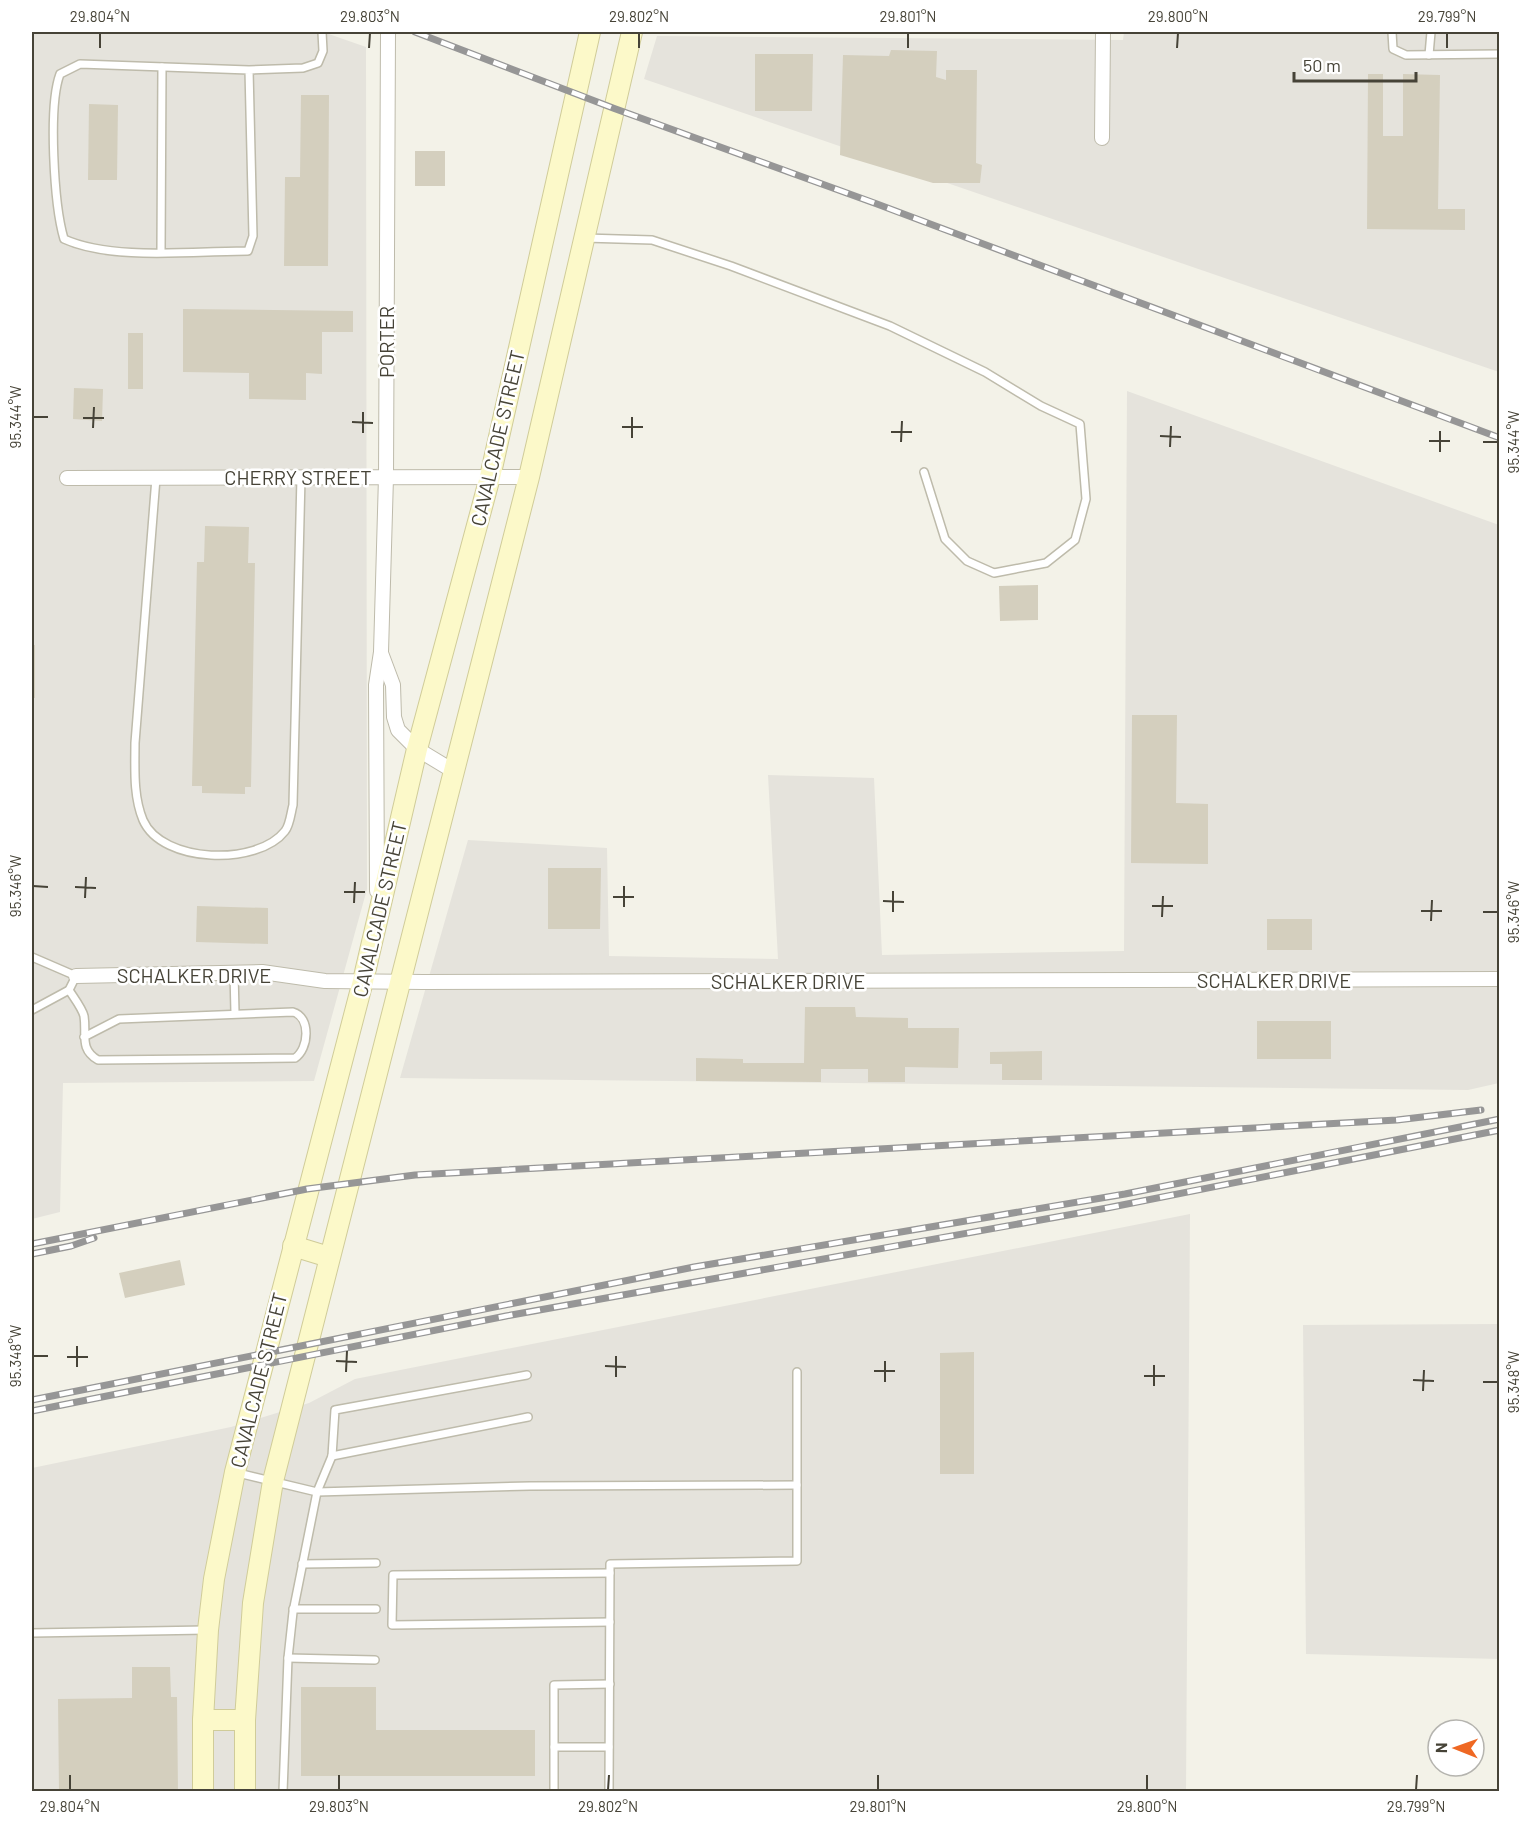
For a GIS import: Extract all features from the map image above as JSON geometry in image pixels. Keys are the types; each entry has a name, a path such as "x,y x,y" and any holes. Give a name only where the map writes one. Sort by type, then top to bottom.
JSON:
{"main road":[{"name":"CAVALCADE STREET","path":"202,1791 208,1630 214,1580 235,1472 363,981 417,749 490,477 590,32"},
{"name":"CAVALCADE STREET","path":"245,1791 245,1720 253,1603 273,1481 529,477 632,32"},
{"path":"293,1246 329,1257"},
{"path":"203,1720 245,1720"}],"street":[{"name":"PORTER","path":"376,920 379,836 375,685 381,651 386,477 388,32"},
{"path":"1102,138 1103,32"},
{"name":"CHERRY STREET","path":"67,478 529,477"},
{"name":"PORTER","path":"381,651 393,685 394,717 398,730 417,749 455,772"},
{"name":"SCHALKER DRIVE","path":"76,976 262,972 325,981 1500,979"}],"lane":[{"path":"249,70 253,236 248,251 110,251 82,247 64,239 58,218 54,116 56,86 60,74 80,64 249,70 303,68 318,63 323,51 322,32"},
{"path":"1392,32 1391,43 1396,52 1429,55 1500,54"},
{"path":"1429,55 1431,32"},
{"path":"161,251 162,67"},
{"path":"583,238 652,240 730,266 890,326 984,372 1041,406 1080,424 1086,499 1075,540 1046,563 994,573 968,561 945,539 924,472"},
{"path":"156,478 136,732 135,786 144,821 162,841 189,852 221,855 246,854 269,845 286,830 293,805 301,477"},
{"path":"32,957 76,976 69,990 32,1010"},
{"path":"234,972 235,1014"},
{"path":"69,990 83,1015 84,1037 88,1054 98,1060 296,1058 302,1054 304,1047 304,1020 300,1014 119,1019 84,1037"},
{"path":"609,1791 610,1564 797,1561 797,1372"},
{"path":"283,1791 288,1659 293,1609 317,1492 332,1456 335,1410 527,1375"},
{"path":"332,1456 528,1418"},
{"path":"235,1472 317,1492 530,1486 797,1485"},
{"path":"302,1564 376,1563"},
{"path":"610,1574 393,1575 392,1625 610,1622"},
{"path":"293,1609 376,1609"},
{"path":"32,1633 208,1630"},
{"path":"288,1659 375,1660"},
{"path":"554,1791 554,1685 610,1684"},
{"path":"554,1748 609,1747"}],"shaded area":[{"path":"32,32 323,32 366,47 367,889 314,1081 63,1083 60,1212 32,1219"},
{"path":"1124,32 1499,32 1499,372 644,79 657,36 1123,40"},
{"path":"1127,391 1499,525 1499,1083 1468,1090 400,1078 468,840 607,848 609,956 778,959 768,775 874,778 882,955 1124,951"},
{"path":"1190,1214 1186,1791 32,1792 32,1468 231,1427 309,1403 355,1379"},
{"path":"1499,1324 1499,1659 1306,1654 1303,1325"}],"building":[{"path":"891,50 937,51 936,77 946,80 946,70 977,70 976,163 982,165 980,183 933,183 840,155 843,55 889,56"},
{"path":"755,54 813,54 812,111 755,111"},
{"path":"1368,74 1383,74 1383,136 1403,136 1403,74 1440,75 1438,209 1465,209 1465,230 1367,229"},
{"path":"301,95 329,95 328,266 284,266 285,177 300,177"},
{"path":"89,104 118,105 117,180 88,180"},
{"path":"415,151 445,151 445,186 415,186"},
{"path":"183,309 353,311 353,332 322,332 322,374 306,373 306,400 249,399 249,373 183,372"},
{"path":"128,333 143,333 143,389 128,389"},
{"path":"74,388 103,389 102,421 73,419"},
{"path":"205,526 249,527 248,563 255,563 251,787 245,787 245,794 202,793 202,786 192,786 197,562 204,562"},
{"path":"1038,585 1038,620 1000,621 999,586"},
{"path":"32,645 35,645 35,698 32,698"},
{"path":"1132,715 1177,715 1176,803 1208,804 1208,864 1131,863"},
{"path":"548,868 601,868 600,929 548,929"},
{"path":"197,906 268,908 268,944 196,942"},
{"path":"1267,919 1312,919 1312,950 1267,950"},
{"path":"805,1007 855,1007 856,1017 908,1018 908,1028 959,1028 958,1068 905,1067 905,1082 868,1082 868,1069 821,1069 821,1082 696,1081 696,1058 743,1059 743,1063 804,1063"},
{"path":"1257,1021 1331,1021 1331,1059 1257,1059"},
{"path":"1042,1051 1042,1080 1002,1080 1002,1064 990,1064 990,1052"},
{"path":"180,1260 185,1285 125,1298 119,1273"},
{"path":"974,1352 974,1474 940,1474 940,1353"},
{"path":"132,1667 170,1667 171,1697 177,1697 178,1792 59,1792 58,1699 132,1698"},
{"path":"301,1687 376,1687 376,1730 535,1730 535,1776 301,1776"}],"railway":[{"path":"415,32 1500,438"},
{"path":"32,1244 307,1189 415,1175 1397,1120 1481,1110"},
{"path":"32,1400 694,1267 1125,1194 1500,1119"},
{"path":"32,1411 506,1316 1107,1208 1500,1130"},
{"path":"32,1254 71,1246 94,1238"}]}
